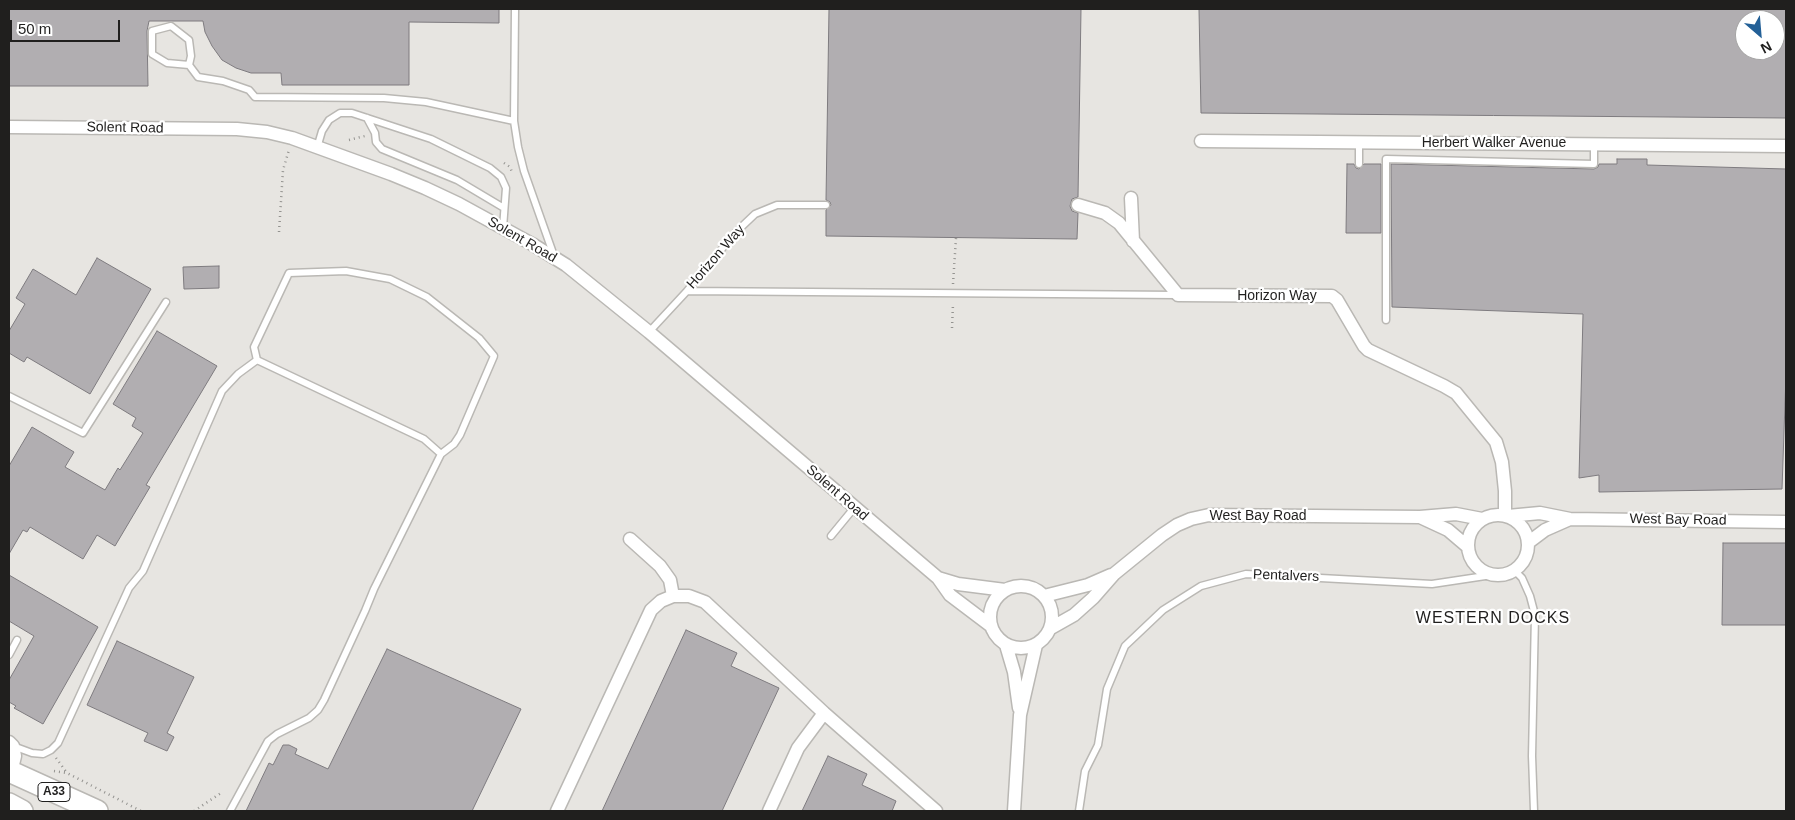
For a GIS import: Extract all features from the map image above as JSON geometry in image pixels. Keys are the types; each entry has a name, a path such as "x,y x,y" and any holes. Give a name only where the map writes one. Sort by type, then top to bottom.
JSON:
{"highway":[{"name":"A33","path":"10,775 97,811"},
{"name":"A33","path":"9,804 22,811"}],"street":[{"name":"Solent Road","path":"9,127 237,129 267,132 292,138 425,188 503,228 566,265 649,332 938,578 950,595 991,626"},
{"name":"Herbert Walker Avenue","path":"1201,141 1786,146"},
{"path":"1131,198 1133,241"},
{"path":"1078,206 1105,212 1119,223 1178,295"},
{"name":"Horizon Way","path":"1178,295 1332,296 1337,300 1368,350 1456,393 1496,442 1502,462 1506,516"},
{"name":"West Bay Road","path":"1506,516 1540,513 1570,519 1786,522"},
{"name":"West Bay Road","path":"1051,628 1074,615 1094,598 1114,574 1162,535 1177,525 1191,519 1209,515 1420,517 1456,514 1482,519"},
{"path":"1497,514 1516,520 1522,526 1527,534 1529,549 1524,561 1515,571 1507,574 1492,575 1482,571 1475,565 1468,547 1471,531 1482,519 1497,514"},
{"name":"West Bay Road","path":"1420,517 1448,530 1468,547"},
{"name":"West Bay Road","path":"1529,542 1545,530 1570,519"},
{"path":"630,539 660,566 670,580 673,596"},
{"name":"West Bay Road","path":"1044,596 1088,585 1114,574"},
{"name":"Solent Road","path":"938,578 958,584 1005,590"},
{"path":"1026,586 1036,589 1050,603 1052,611 1051,628 1036,646 1016,648 1006,645 994,634 990,615 992,606 997,597 1005,590 1026,586"},
{"path":"557,811 651,610 661,601 673,596 689,596 705,602 824,713 936,811"},
{"path":"1006,645 1014,672 1020,715"},
{"path":"1014,811 1020,715 1036,646"},
{"path":"769,811 798,748 824,713"},
{"path":"10,775 15,756 11,744"}],"lane":[{"path":"515,9 514,121 518,147 524,171 555,258"},
{"path":"189,65 191,56 189,40 171,26 152,31 152,54 167,63 189,65 198,76 223,81 249,90 255,97 392,99 426,102 514,121"},
{"path":"317,148 322,131 329,120 340,113 352,113 431,139 490,168 501,177 506,188 503,228"},
{"path":"367,118 375,133 376,142 382,148 457,180 504,208"},
{"path":"1359,143 1359,164"},
{"path":"1386,320 1386,159 1594,164 1594,144"},
{"name":"Horizon Way","path":"649,332 735,234 755,214 778,205 826,205"},
{"path":"230,811 268,741 277,734 309,718 318,710 441,454 454,444 460,435 494,356 479,338 427,297 390,279 346,271 289,273 254,347 257,360"},
{"path":"686,291 1178,295"},
{"path":"9,396 83,433 166,302"},
{"path":"257,360 424,439 441,454"},
{"path":"11,744 32,753 43,754 51,750 58,743 129,588 143,571 222,391 238,374 257,360"},
{"path":"831,536 854,508"},
{"path":"1515,571 1522,578 1530,596 1535,615 1532,756 1534,811"},
{"name":"Pentalvers","path":"1079,811 1085,771 1098,745 1107,689 1125,646 1162,610 1201,586 1246,574 1432,584 1492,575"},
{"path":"9,655 17,640"}],"path":[{"path":"279,232 283,170 292,138"},
{"path":"51,750 67,773 141,811"},
{"path":"194,811 221,793"}],"building":[{"path":"9,9 499,9 499,23 409,22 409,85 282,85 281,73 251,73 236,68 222,60 205,32 203,21 149,21 147,31 148,86 9,86"},
{"path":"829,9 1081,9 1078,197 1072,199 1070,206 1072,211 1078,213 1077,239 826,236 826,210 831,205 826,200"},
{"path":"1199,9 1786,9 1786,118 1201,113"},
{"path":"1617,159 1647,159 1647,165 1786,169 1786,375 1782,489 1599,492 1599,475 1579,478 1583,314 1392,307 1391,164 1594,169 1599,164 1617,164"},
{"path":"1347,164 1354,164 1359,169 1364,164 1381,164 1381,233 1346,233"},
{"path":"97,258 151,289 90,394 27,357 24,362 9,353 9,331 25,304 16,298 33,269 76,295"},
{"path":"219,266 219,288 184,289 183,267"},
{"path":"157,331 217,366 146,485 150,487 115,546 97,535 83,559 30,527 27,532 23,530 9,554 9,466 32,427 74,452 65,467 105,490 143,433 132,426 136,418 113,404"},
{"path":"1723,543 1786,543 1786,625 1722,625"},
{"path":"9,575 98,627 43,724 14,708 16,706 9,702 9,680 34,636 9,621"},
{"path":"686,630 737,653 731,666 779,688 722,811 602,811"},
{"path":"117,641 194,677 167,733 174,737 167,751 144,741 148,733 87,705"},
{"path":"387,649 521,709 472,811 246,811 269,763 273,765 283,745 289,745 297,749 295,754 328,769"},
{"path":"828,756 867,774 862,785 896,801 892,811 802,811"}],"district":[{"name":"WESTERN DOCKS","path":"1493,619"}]}
